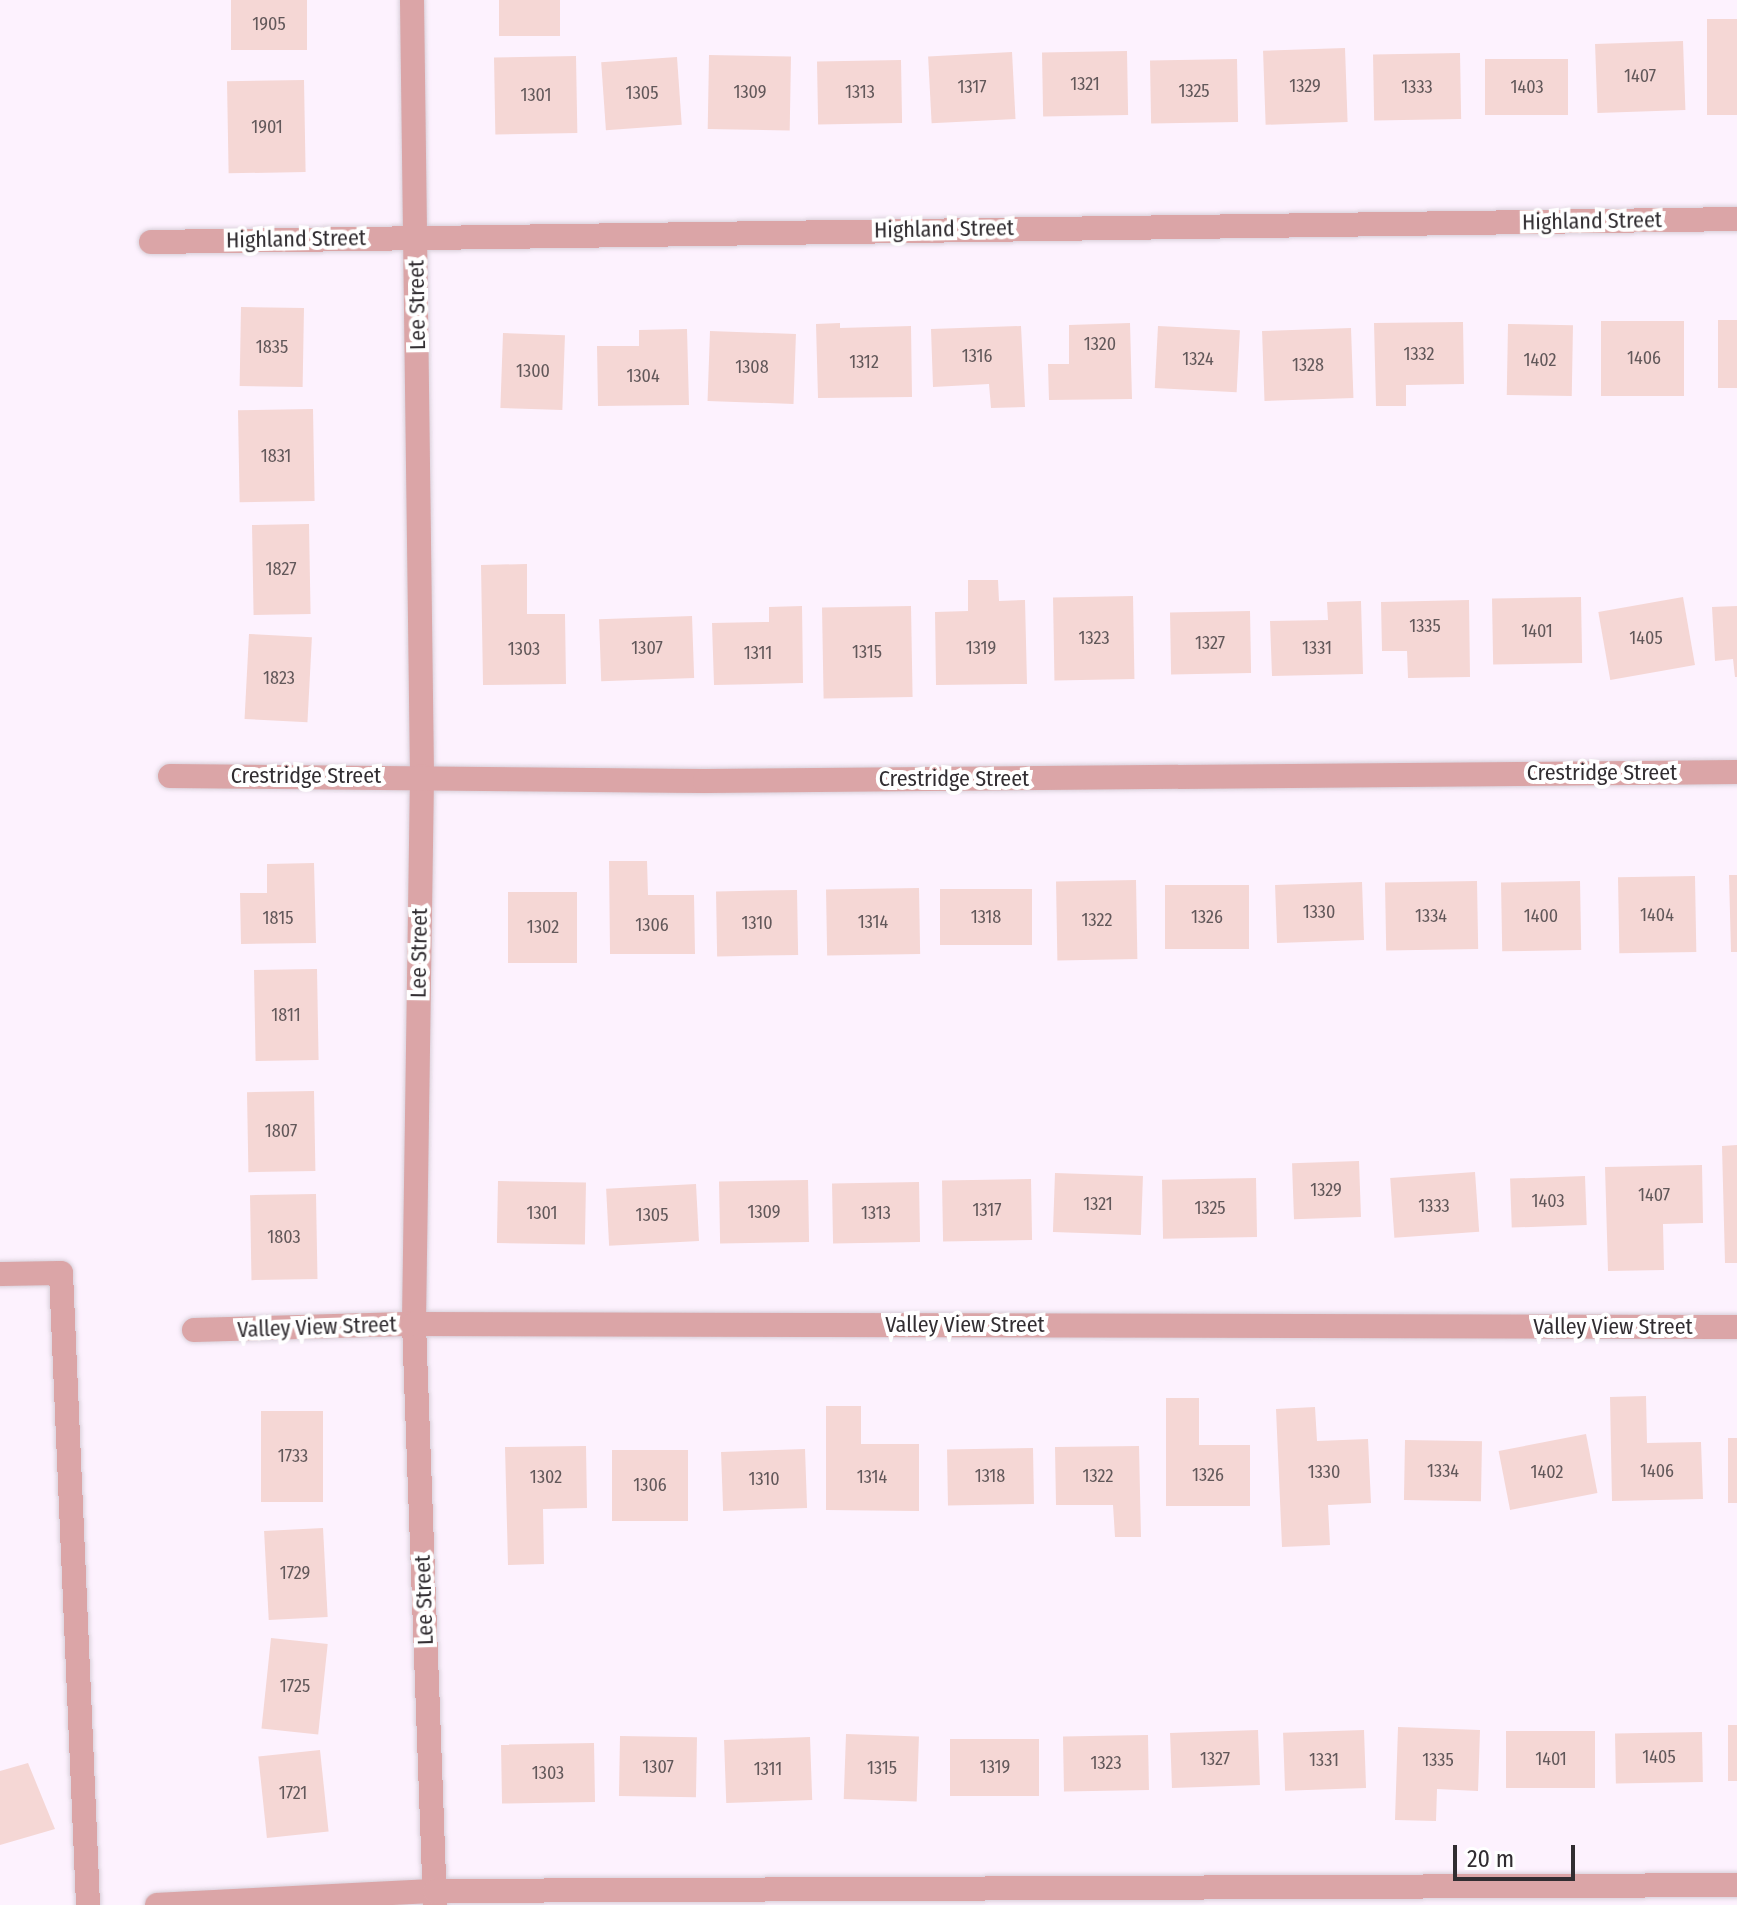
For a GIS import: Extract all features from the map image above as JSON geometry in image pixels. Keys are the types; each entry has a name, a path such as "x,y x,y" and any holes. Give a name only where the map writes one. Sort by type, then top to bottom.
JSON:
{"street":[{"name":"Lee Street","path":"412,0 422,776 414,1324 435,1898"},
{"name":"Highland Street","path":"151,242 1737,219"},
{"name":"Crestridge Street","path":"170,776 705,781 1737,772"},
{"path":"0,1274 61,1273 88,1905"},
{"name":"Valley View Street","path":"194,1330 414,1324 1737,1327"},
{"path":"157,1905 435,1898 1737,1885"}],"building":[{"path":"231,0 307,0 307,50 231,50"},
{"path":"499,0 560,0 560,36 499,36"},
{"path":"1707,19 1737,19 1737,115 1707,115"},
{"path":"1683,41 1685,110 1597,113 1595,44"},
{"path":"1345,48 1348,122 1266,125 1263,51"},
{"path":"1127,51 1128,115 1043,116 1042,52"},
{"path":"1012,52 1016,119 932,123 928,56"},
{"path":"1460,53 1461,119 1374,121 1373,55"},
{"path":"709,55 791,56 790,130 708,129"},
{"path":"576,56 577,133 495,134 494,57"},
{"path":"677,57 682,125 606,130 601,62"},
{"path":"1237,59 1238,122 1151,124 1150,61"},
{"path":"1485,59 1568,59 1568,115 1485,115"},
{"path":"901,60 902,123 818,124 817,61"},
{"path":"304,80 306,172 229,173 227,81"},
{"path":"241,307 304,308 303,387 240,386"},
{"path":"1718,320 1737,320 1737,388 1718,388"},
{"path":"1601,321 1684,321 1684,396 1601,396"},
{"path":"1463,322 1464,384 1406,385 1406,406 1376,406 1374,323"},
{"path":"840,323 840,328 911,326 912,397 818,398 816,324"},
{"path":"1130,323 1132,399 1049,400 1048,364 1069,364 1069,325"},
{"path":"1508,324 1573,325 1572,396 1507,395"},
{"path":"1021,326 1025,407 991,408 989,384 933,387 931,329"},
{"path":"1158,326 1240,330 1237,392 1155,388"},
{"path":"1351,328 1353,398 1264,401 1262,331"},
{"path":"687,329 689,405 598,406 597,346 639,346 639,330"},
{"path":"710,331 796,334 794,404 708,401"},
{"path":"503,333 565,335 562,410 500,408"},
{"path":"313,409 315,501 240,502 238,410"},
{"path":"309,524 311,614 254,615 252,525"},
{"path":"527,564 527,614 565,614 566,684 483,685 481,565"},
{"path":"968,580 998,580 999,601 1025,600 1027,684 936,685 935,612 968,611"},
{"path":"1133,596 1134,679 1054,680 1053,597"},
{"path":"1581,597 1582,663 1493,665 1492,599"},
{"path":"1683,597 1695,665 1610,680 1598,612"},
{"path":"1469,600 1470,677 1408,678 1407,651 1382,651 1381,602"},
{"path":"1361,601 1363,674 1272,676 1270,621 1328,620 1327,602"},
{"path":"802,606 803,683 714,685 712,623 769,622 769,607"},
{"path":"911,606 913,697 824,699 822,608"},
{"path":"1737,606 1735,677 1733,659 1715,661 1712,607"},
{"path":"1250,611 1251,673 1171,674 1170,612"},
{"path":"692,616 694,678 601,681 599,619"},
{"path":"249,634 312,637 307,722 245,719"},
{"path":"609,861 647,861 648,895 694,895 695,954 610,954"},
{"path":"314,863 316,943 241,944 240,893 267,893 267,864"},
{"path":"1729,875 1737,875 1737,952 1731,952"},
{"path":"1695,876 1696,952 1619,953 1618,877"},
{"path":"1136,880 1137,959 1057,960 1056,881"},
{"path":"1477,881 1478,949 1386,951 1385,883"},
{"path":"1580,881 1581,950 1502,951 1501,882"},
{"path":"1362,882 1364,940 1277,943 1275,885"},
{"path":"1165,885 1249,885 1249,949 1165,949"},
{"path":"919,888 920,954 827,956 826,890"},
{"path":"940,889 1032,889 1032,945 940,945"},
{"path":"797,890 798,955 717,956 716,891"},
{"path":"508,892 577,892 577,963 508,963"},
{"path":"317,969 319,1060 256,1061 254,970"},
{"path":"314,1091 315,1171 248,1172 247,1092"},
{"path":"1737,1145 1737,1263 1725,1263 1722,1146"},
{"path":"1359,1161 1361,1217 1294,1219 1292,1163"},
{"path":"1702,1165 1703,1223 1663,1224 1664,1270 1608,1271 1605,1167"},
{"path":"1475,1172 1479,1232 1394,1238 1390,1178"},
{"path":"1055,1173 1143,1176 1141,1235 1053,1232"},
{"path":"1585,1176 1587,1225 1512,1228 1510,1179"},
{"path":"1256,1178 1257,1237 1163,1239 1162,1180"},
{"path":"1031,1179 1032,1240 943,1242 942,1181"},
{"path":"808,1180 809,1242 720,1244 719,1182"},
{"path":"498,1181 586,1183 585,1245 497,1243"},
{"path":"919,1182 920,1242 833,1244 832,1184"},
{"path":"696,1184 699,1241 609,1246 606,1189"},
{"path":"316,1194 317,1279 251,1280 250,1195"},
{"path":"1646,1396 1647,1443 1701,1442 1703,1499 1612,1501 1610,1397"},
{"path":"1166,1398 1199,1398 1199,1445 1250,1445 1250,1506 1166,1506"},
{"path":"826,1406 861,1406 861,1444 919,1444 919,1511 826,1510"},
{"path":"1315,1407 1317,1441 1368,1439 1371,1503 1328,1505 1330,1545 1282,1547 1276,1409"},
{"path":"261,1411 323,1411 323,1502 261,1502"},
{"path":"1586,1434 1597,1493 1510,1510 1499,1451"},
{"path":"1728,1438 1737,1438 1737,1503 1728,1503"},
{"path":"1405,1440 1482,1441 1481,1501 1404,1500"},
{"path":"586,1446 587,1508 543,1509 544,1564 508,1565 505,1447"},
{"path":"1139,1446 1141,1537 1115,1537 1113,1505 1056,1505 1055,1447"},
{"path":"1033,1448 1034,1504 948,1505 947,1450"},
{"path":"805,1449 807,1508 723,1511 721,1452"},
{"path":"612,1450 688,1450 688,1521 612,1521"},
{"path":"323,1528 328,1617 269,1620 264,1531"},
{"path":"271,1638 328,1644 318,1734 261,1729"},
{"path":"1728,1725 1737,1725 1737,1781 1728,1781"},
{"path":"1398,1727 1480,1730 1478,1791 1437,1789 1436,1821 1395,1820"},
{"path":"1258,1730 1260,1785 1172,1788 1170,1733"},
{"path":"1364,1730 1366,1788 1285,1791 1283,1733"},
{"path":"1506,1731 1595,1731 1595,1788 1506,1788"},
{"path":"1702,1732 1703,1782 1616,1784 1615,1734"},
{"path":"846,1734 919,1737 917,1802 844,1799"},
{"path":"1148,1735 1149,1790 1064,1791 1063,1736"},
{"path":"620,1736 697,1737 696,1797 619,1796"},
{"path":"810,1737 812,1800 726,1803 724,1740"},
{"path":"950,1739 1039,1739 1039,1796 950,1796"},
{"path":"594,1743 595,1802 502,1804 501,1745"},
{"path":"320,1750 329,1832 267,1838 258,1756"},
{"path":"28,1763 55,1829 0,1845 0,1771"}]}
